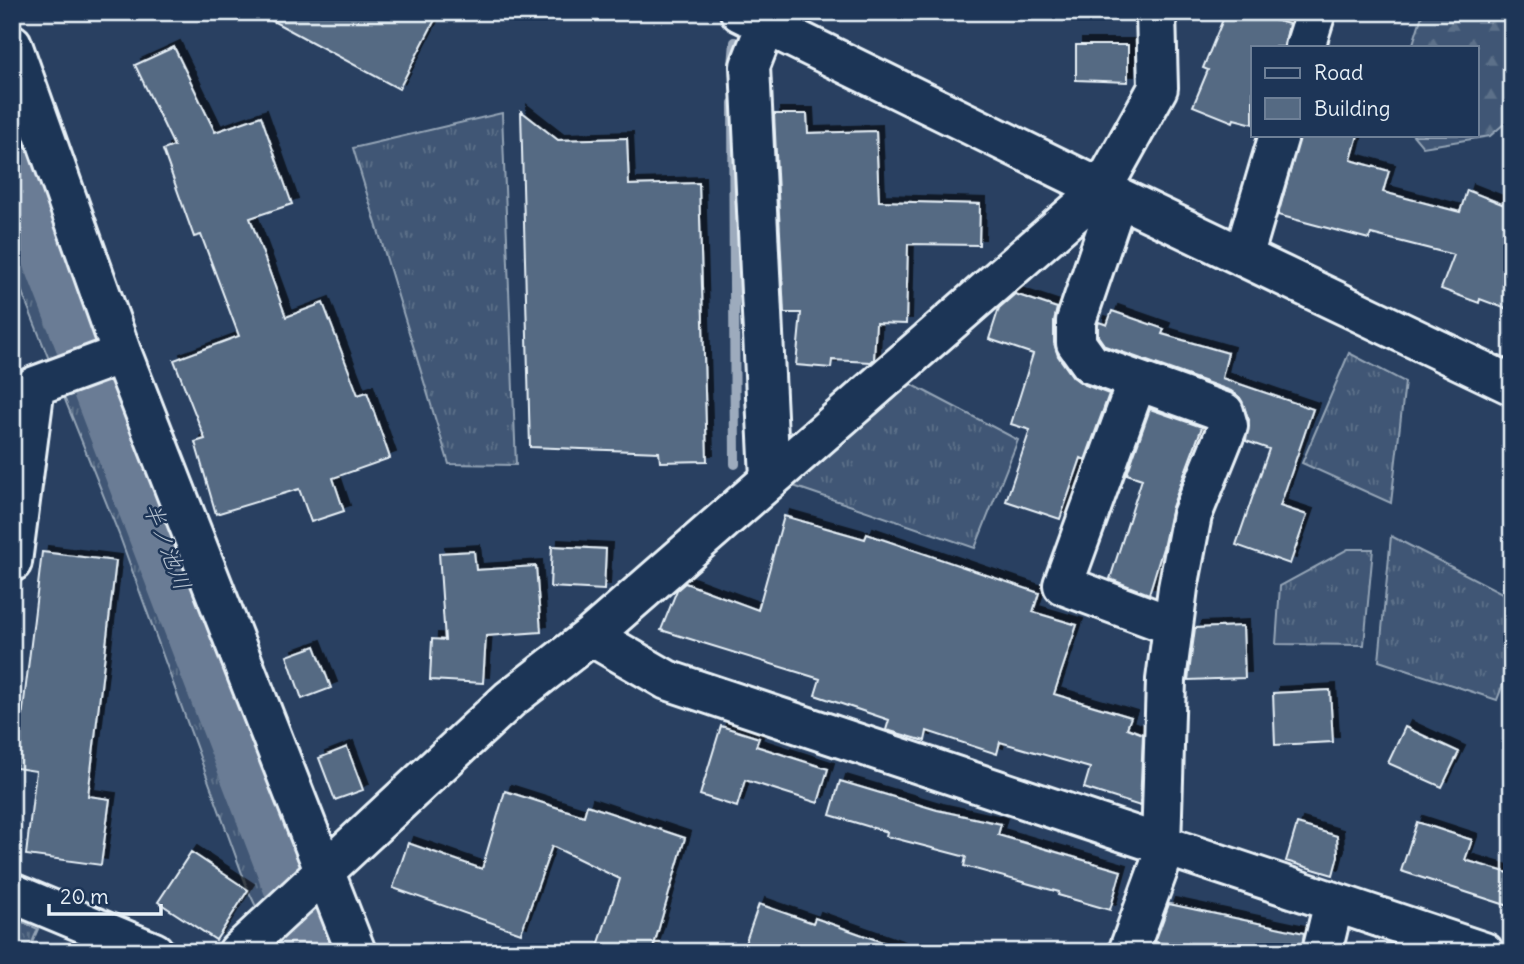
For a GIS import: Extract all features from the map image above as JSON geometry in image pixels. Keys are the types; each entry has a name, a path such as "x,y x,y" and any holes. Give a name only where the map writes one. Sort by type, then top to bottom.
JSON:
{"street":[{"path":"1128,952 1163,847 1166,680 1192,515 1228,426 1224,412 1091,364 1076,343 1076,321 1110,193 1158,88 1156,12"},
{"path":"1305,46 1316,12"},
{"path":"770,478 750,66 753,19 1512,385"},
{"path":"12,44 122,354 356,952"},
{"path":"1243,257 1279,136"},
{"path":"237,952 510,699 590,636 770,478 1110,193"},
{"path":"12,562 35,386 122,354"},
{"path":"1137,381 1063,585 1173,626"},
{"path":"590,636 667,680 1483,952"},
{"path":"12,893 153,952"},
{"path":"1322,952 1334,902"}],"green space":[{"path":"1423,12 1512,12 1512,117 1490,136 1423,147 1414,136 1478,136 1478,46 1412,46"},
{"path":"12,44 347,952 278,952 248,890 120,537 12,267"},
{"path":"502,113 516,465 449,464 353,148"},
{"path":"1349,353 1405,382 1391,503 1302,463"},
{"path":"890,373 1018,440 975,548 770,478"},
{"path":"1391,536 1512,598 1512,660 1497,700 1379,661"},
{"path":"1348,549 1373,549 1364,645 1276,644 1280,586"},
{"path":"12,917 38,929 28,952 12,952"}],"water":[{"path":"12,121 75,329 12,192"}],"building":[{"path":"256,12 439,12 399,89"},
{"path":"1226,12 1244,12 1289,24 1284,46 1251,46 1251,123 1234,119 1233,122 1193,106 1208,70 1203,68"},
{"path":"1076,45 1128,45 1128,82 1076,80"},
{"path":"174,47 215,132 261,116 292,204 250,218 286,317 323,303 358,395 367,392 390,458 333,478 344,511 311,522 299,489 216,514 195,442 205,439 174,360 239,336 201,235 194,237 163,150 174,146 135,65"},
{"path":"521,111 558,140 627,138 629,185 699,183 707,461 660,462 659,452 530,447"},
{"path":"774,114 807,114 808,133 876,131 879,201 980,204 979,245 908,244 906,324 876,323 874,359 871,362 832,360 831,368 796,365 801,313 784,313"},
{"path":"1300,136 1358,136 1351,160 1389,171 1383,192 1460,212 1467,190 1512,208 1512,311 1480,299 1479,303 1441,289 1454,255 1371,234 1369,239 1278,215"},
{"path":"1015,294 1057,308 1054,343 1058,356 1073,377 1109,394 1085,460 1081,458 1060,519 1006,501 1030,430 1011,424 1033,354 989,339 999,308"},
{"path":"1112,311 1164,329 1162,334 1228,353 1222,378 1313,409 1280,506 1307,515 1290,564 1236,545 1269,449 1246,441 1249,420 1240,398 1231,391 1105,346 1098,336 1098,325 1099,322 1107,325"},
{"path":"1150,409 1202,427 1172,507 1149,594 1110,579 1142,479 1127,474"},
{"path":"784,516 865,539 867,534 1039,593 1033,612 1077,625 1054,694 1131,717 1127,728 1143,734 1140,806 1084,788 1090,768 1000,742 997,754 927,731 925,741 886,730 889,720 815,695 820,679 661,630 677,590 685,583 758,610"},
{"path":"552,546 606,549 604,590 550,587"},
{"path":"474,551 476,570 536,566 541,632 486,636 483,683 430,680 432,639 445,640 439,553"},
{"path":"42,552 116,561 88,796 110,799 101,865 26,855 36,771 16,768"},
{"path":"1243,626 1245,678 1188,680 1195,628"},
{"path":"315,646 331,688 302,699 287,656"},
{"path":"1330,690 1333,742 1275,745 1273,693"},
{"path":"721,726 759,738 756,746 828,769 818,803 745,780 737,807 700,795"},
{"path":"1405,727 1459,752 1442,787 1388,763"},
{"path":"347,747 363,790 335,800 319,758"},
{"path":"840,781 937,810 1001,824 998,835 1121,871 1110,910 1058,895 1059,892 964,866 966,857 886,836 887,832 830,815"},
{"path":"505,791 584,816 587,805 685,838 652,952 596,952 620,879 552,846 521,933 393,888 408,843 482,869"},
{"path":"1417,822 1472,840 1465,860 1512,874 1512,907 1401,871"},
{"path":"1297,824 1337,836 1338,856 1333,875 1286,861"},
{"path":"191,852 248,890 216,940 158,902"},
{"path":"759,904 813,923 815,918 899,948 898,952 742,952"},
{"path":"1169,904 1304,933 1301,952 1202,952 1155,942"}],"waterway":[{"path":"733,66 735,42"},
{"path":"733,103 735,464"},
{"name":"半ノ池川","path":"12,140 323,952"}]}
